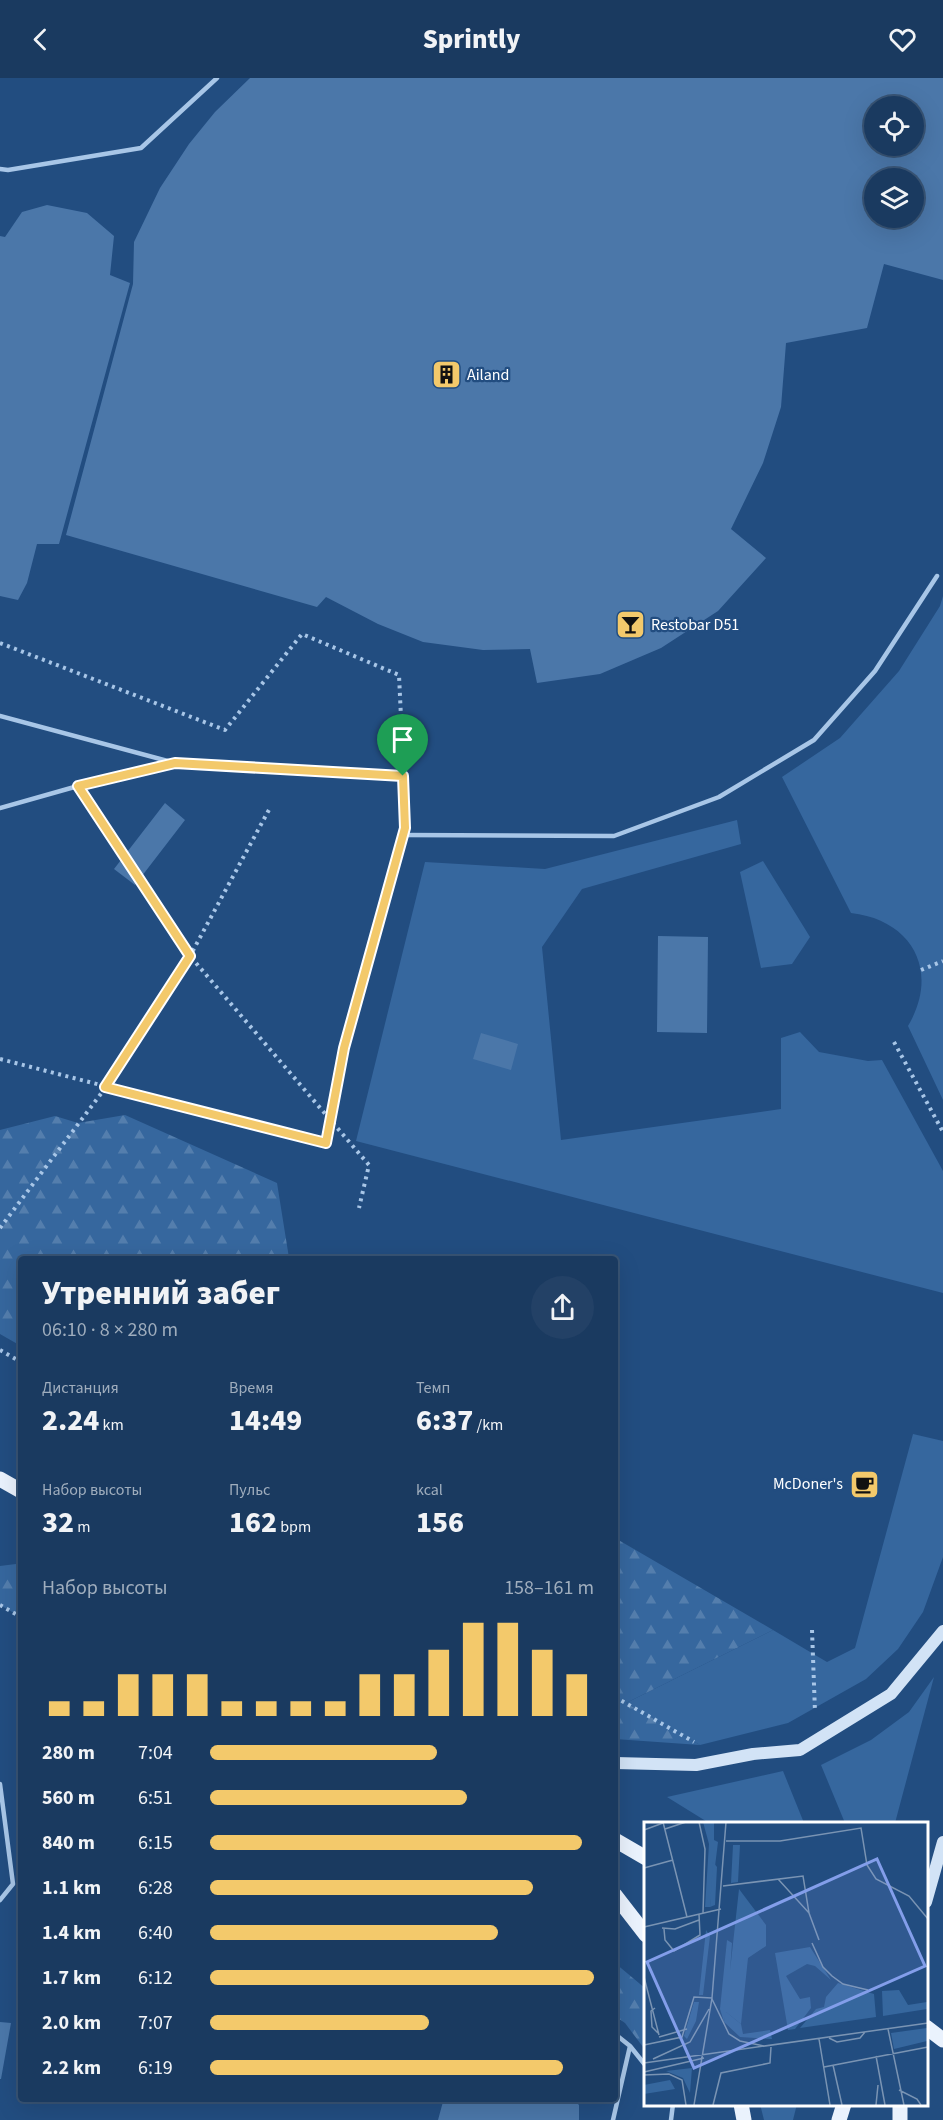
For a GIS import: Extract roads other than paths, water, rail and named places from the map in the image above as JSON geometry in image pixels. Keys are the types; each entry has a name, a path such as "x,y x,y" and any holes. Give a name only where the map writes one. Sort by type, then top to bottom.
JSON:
{"main road":[{"path":"0,1479 18,1489"},
{"path":"618,1763 696,1765 753,1754 800,1750 891,1694 943,1631"},
{"path":"618,1842 644,1857"},
{"path":"928,1898 943,1842"},
{"path":"618,1899 644,1932"},
{"path":"928,2028 943,2040"},
{"path":"741,2105 744,2120"},
{"path":"839,2120 843,2105"}],"lane":[{"path":"0,169 8,170 141,148 217,78"},
{"path":"403,835 614,836 719,796 813,740 875,671 936,576"},
{"path":"0,716 175,763 403,776"},
{"path":"0,808 78,786 175,763"},
{"path":"0,1784 13,1884 0,1900"},
{"path":"618,2036 630,2046 644,2064"},
{"path":"618,2098 630,2046"},
{"path":"613,2120 617,2102"},
{"path":"671,2120 672,2105"}],"place":[{"name":"Ailand","path":"446,375"},
{"name":"Restobar D51","path":"630,625"},
{"name":"McDoner's","path":"864,1484"}]}
